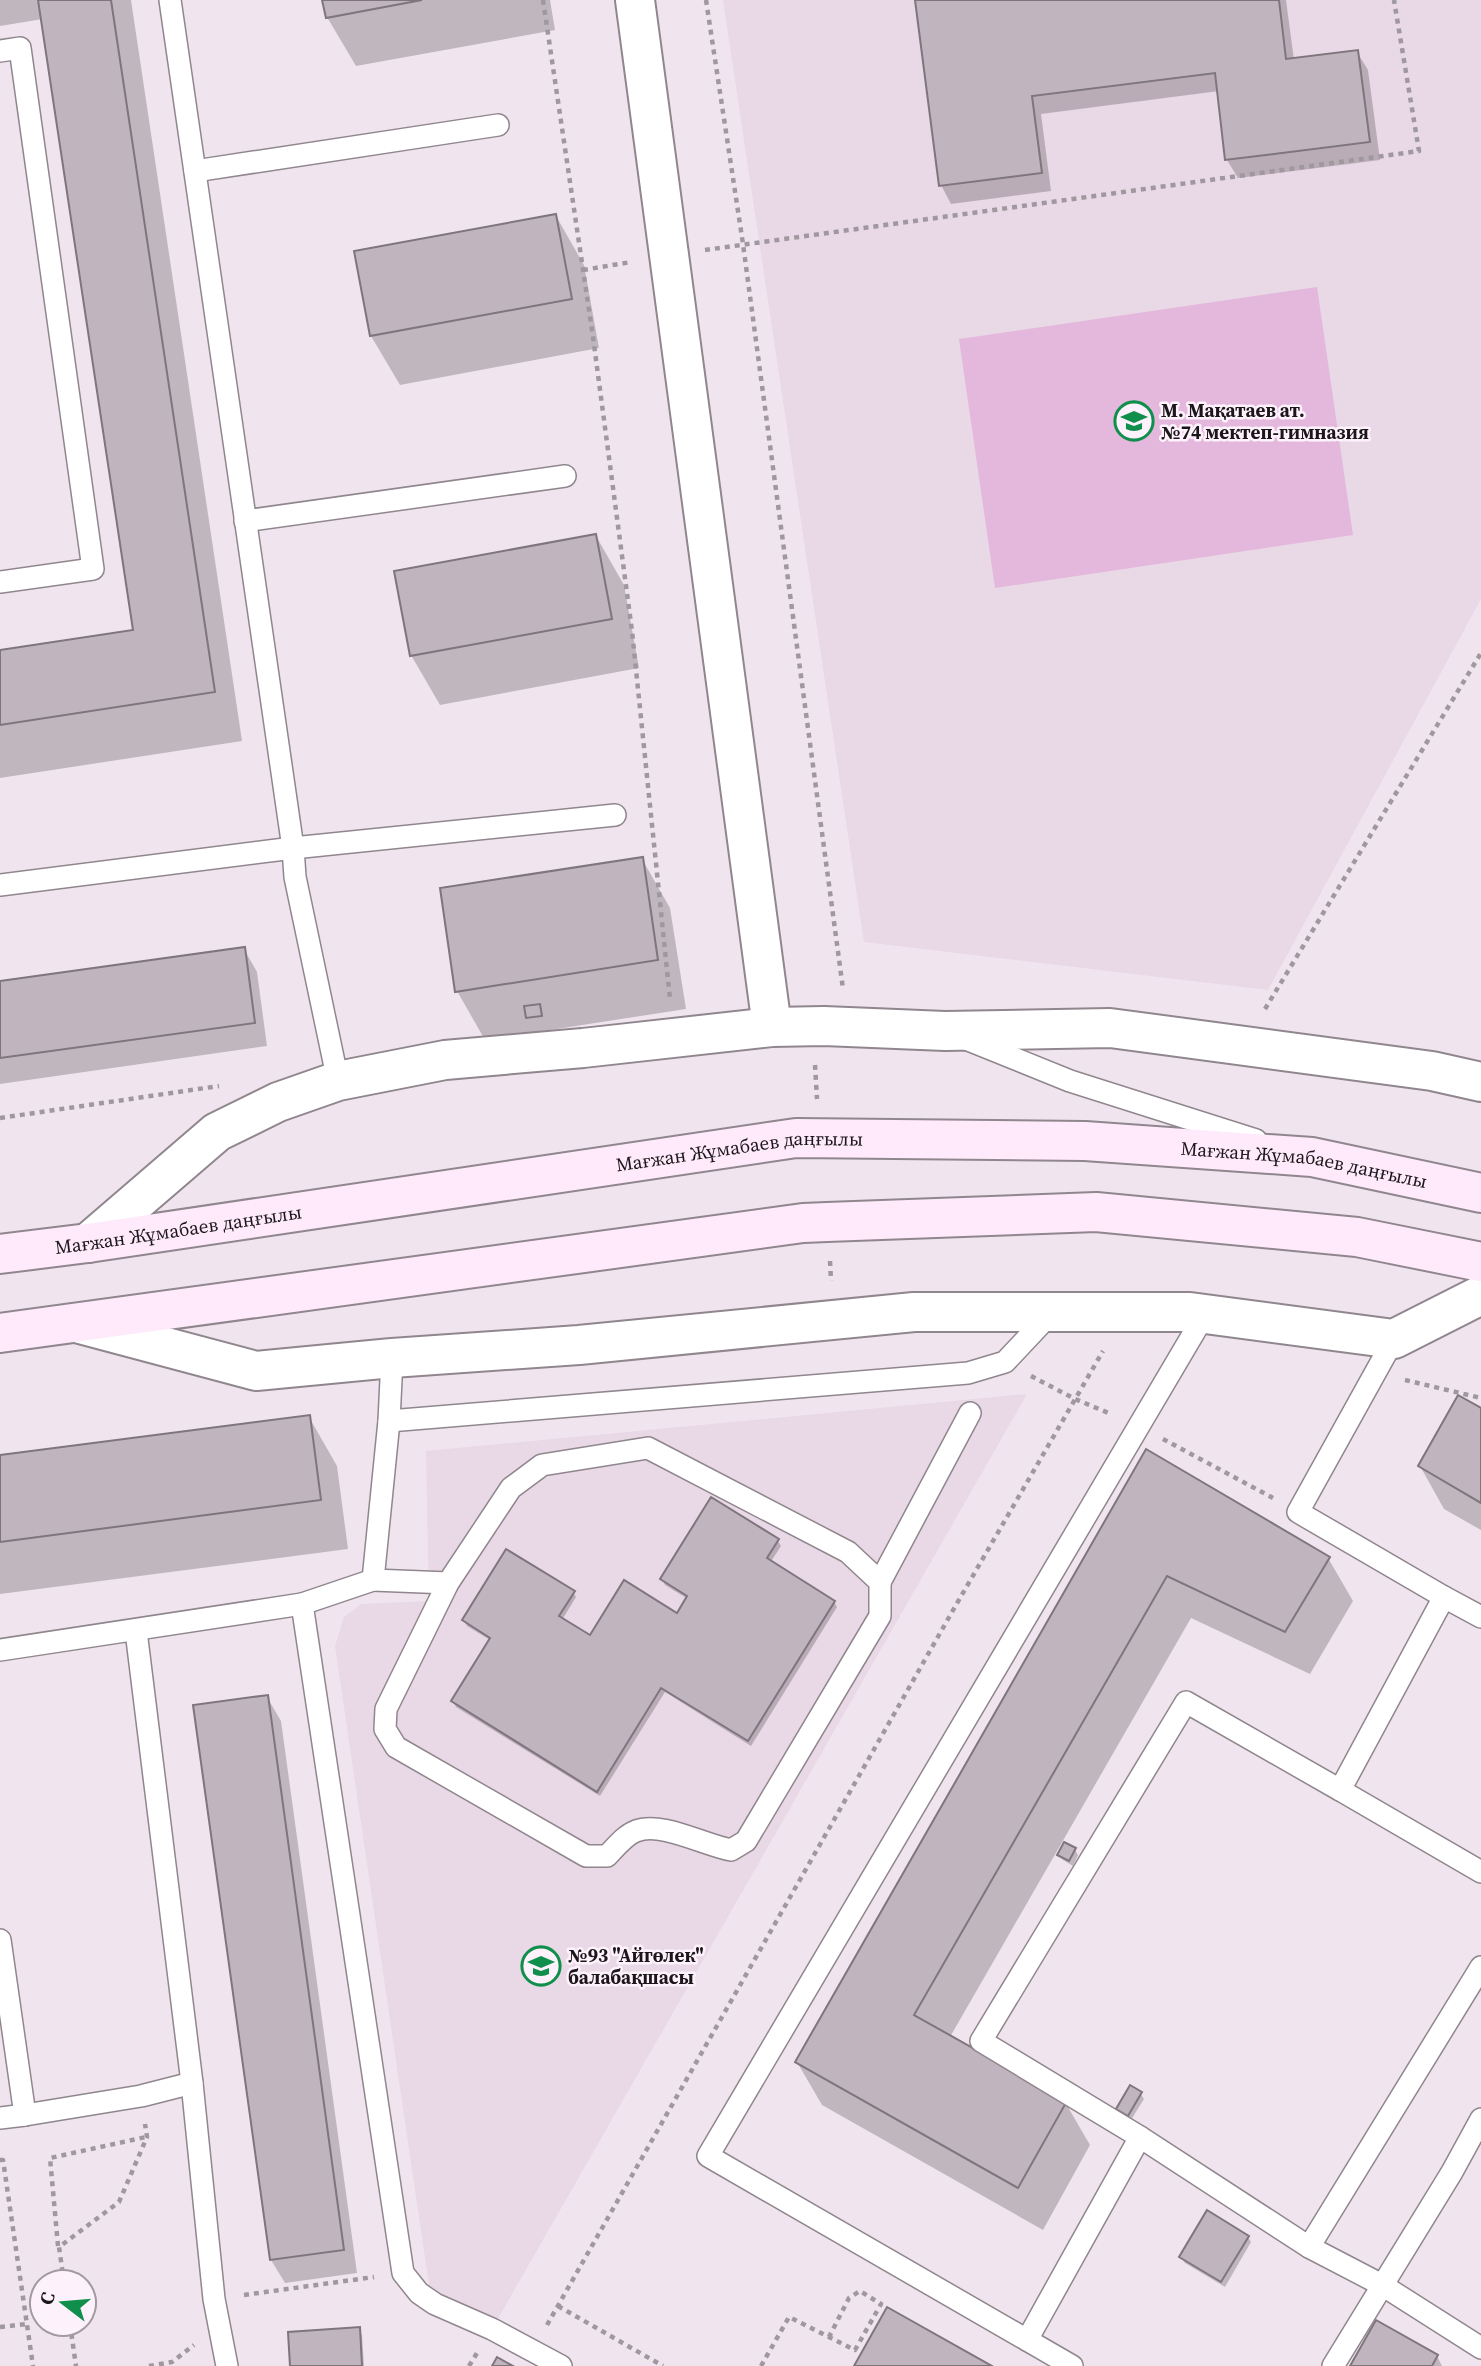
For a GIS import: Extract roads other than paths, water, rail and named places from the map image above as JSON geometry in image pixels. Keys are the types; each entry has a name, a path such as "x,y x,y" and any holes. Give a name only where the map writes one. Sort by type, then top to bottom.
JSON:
{"main road":[{"name":"Мағжан Жұмабаев даңғылы","path":"0,1254 796,1138 1085,1141 1312,1157 1481,1193"},
{"path":"0,1333 827,1222 1096,1212 1357,1237 1481,1262"}],"street":[{"path":"635,0 772,1027"},
{"path":"88,1243 217,1132 278,1102 338,1081 445,1060 772,1027 824,1026 945,1031 1110,1028 1432,1072 1481,1082"},
{"path":"76,1323 256,1371 579,1345 914,1312 1191,1312 1394,1339 1481,1295"}],"lane":[{"path":"170,0 293,848 295,877 338,1081"},
{"path":"0,51 20,48 93,569 0,582"},
{"path":"195,171 498,125"},
{"path":"245,521 565,476"},
{"path":"0,885 293,848 615,814"},
{"path":"945,1031 1070,1081 1312,1157"},
{"path":"389,1421 968,1373 1005,1362 1052,1312"},
{"path":"1072,2366 708,2157 1205,1314"},
{"path":"1394,1339 1298,1512 1481,1617"},
{"path":"373,1580 389,1421 392,1358"},
{"path":"880,1582 848,1552 648,1448 542,1465 511,1488 448,1583 386,1709 386,1728 396,1746 586,1856 607,1856 633,1831 648,1828 663,1829 731,1850 746,1841 880,1616 880,1582 970,1413"},
{"path":"0,1650 302,1604 373,1580 448,1583"},
{"path":"1340,1790 1444,1597"},
{"path":"302,1604 403,2273 419,2293 435,2304 492,2329 561,2366"},
{"path":"136,1631 192,2082 214,2299 228,2366"},
{"path":"1481,1872 1186,1702 981,2041 1140,2137 1309,2247 1382,2285 1481,2348"},
{"path":"0,1940 24,2115"},
{"path":"1309,2247 1481,1967"},
{"path":"0,2118 141,2096 192,2082"},
{"path":"1333,2366 1452,2172 1481,2119"},
{"path":"1027,2340 1140,2137"}],"place":[{"name":"М. Мақатаев ат. №74 мектеп-гимназия","path":"1134,421"},
{"name":"№93 \"Айгөлек\" балабақшасы","path":"541,1966"}]}
